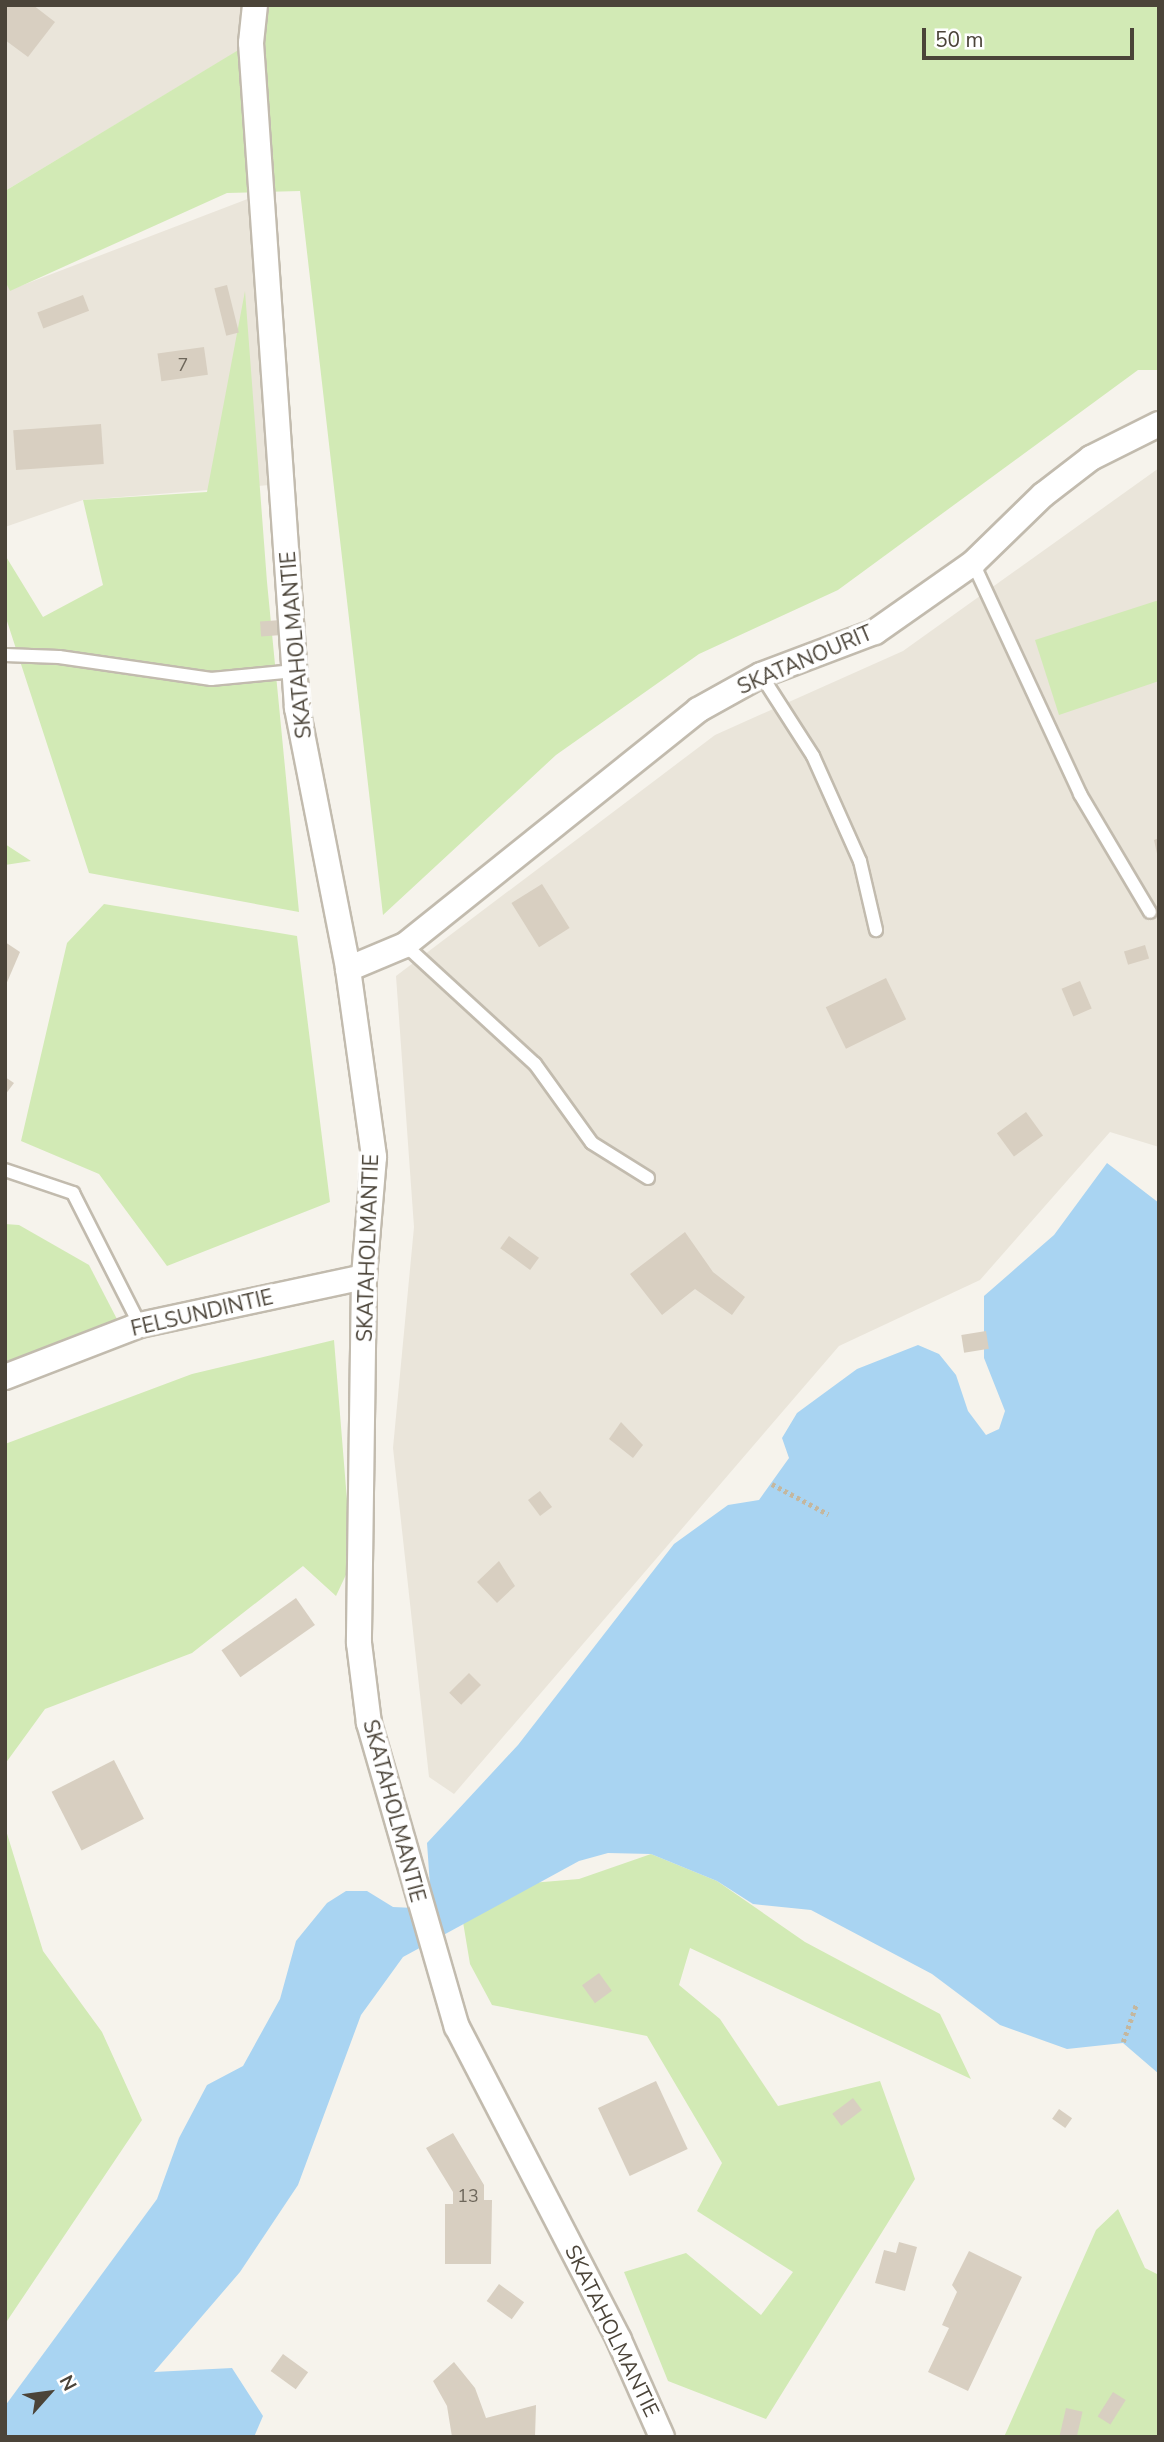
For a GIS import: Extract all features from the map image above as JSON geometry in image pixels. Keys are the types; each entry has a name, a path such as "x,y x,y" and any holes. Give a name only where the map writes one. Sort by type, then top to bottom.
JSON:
{"street":[{"name":"SKATAHOLMANTIE","path":"255,5 251,43 297,708 348,969 374,1157 364,1277 359,1643 369,1723 440,1980 457,2027 619,2340 662,2437"},
{"name":"SKATANOURIT","path":"348,969 405,945 698,710 761,675 875,632 973,563 1043,495 1091,458 1159,424"},
{"name":"FELSUNDINTIE","path":"5,1377 140,1325 364,1277"}],"lane":[{"path":"973,563 1080,794 1150,912"},
{"path":"5,654 59,657 211,679 295,671"},
{"path":"761,675 813,756 860,861 876,930"},
{"path":"405,945 535,1064 592,1143 648,1178"},
{"path":"5,1170 73,1192 140,1325"}],"path":[{"path":"772,1484 828,1514"},
{"path":"1124,2042 1137,2002"}],"shaded area":[{"path":"5,5 259,5 251,43 5,191"},
{"path":"263,193 283,484 83,500 5,527 5,281 10,290"},
{"path":"1159,468 1159,1147 1110,1132 980,1280 839,1346 454,1794 429,1777 393,1448 414,1227 396,976 715,735 903,651"}],"green space":[{"path":"259,5 1159,5 1159,370 1138,370 838,590 699,654 556,755 383,915 300,191 227,193 10,291 5,281 5,191 250,43"},
{"path":"245,291 267,582 299,912 89,873 5,615 5,555 43,617 103,585 83,500 207,492"},
{"path":"1159,600 1159,681 1059,715 1035,640"},
{"path":"5,844 31,861 5,865"},
{"path":"104,904 297,936 330,1202 167,1266 99,1174 21,1141 67,943"},
{"path":"5,1224 19,1225 89,1265 119,1323 5,1364"},
{"path":"334,1340 352,1562 336,1596 303,1566 192,1653 45,1709 5,1764 5,1444 192,1374"},
{"path":"5,1827 43,1951 102,2032 142,2120 5,2324"},
{"path":"651,1854 717,1881 805,1942 940,2014 971,2079 690,1948 679,1985 720,2019 778,2106 880,2081 915,2179 766,2419 668,2381 624,2272 686,2253 761,2315 793,2272 697,2211 722,2163 647,2036 492,2005 470,1964 463,1922 531,1883 579,1879"},
{"path":"1118,2209 1145,2268 1159,2275 1159,2437 1004,2437 1096,2230"}],"water":[{"path":"1107,1163 1159,1203 1159,2074 1123,2043 1067,2049 1000,2025 932,1974 811,1910 753,1904 717,1881 651,1854 608,1853 579,1861 403,1957 361,2015 298,2185 240,2272 154,2372 232,2368 263,2416 254,2437 5,2437 5,2406 157,2199 179,2138 207,2085 243,2066 280,1999 296,1941 327,1903 346,1891 367,1891 393,1907 414,1908 430,1886 427,1843 518,1745 674,1544 728,1505 759,1500 789,1458 782,1438 797,1413 857,1369 918,1345 939,1354 956,1375 968,1411 986,1435 999,1429 1005,1411 984,1358 984,1296 1054,1235"}],"building":[{"path":"5,5 33,5 55,22 28,57 5,40"},
{"path":"227,285 239,333 226,336 214,288"},
{"path":"83,295 89,311 43,328 37,313"},
{"path":"204,347 208,375 161,381 157,354"},
{"path":"101,424 104,464 16,470 13,430"},
{"path":"281,620 282,635 261,636 260,621"},
{"path":"1159,838 1159,858 1158,858 1154,840"},
{"path":"542,884 570,928 539,947 511,903"},
{"path":"5,942 20,952 5,987"},
{"path":"1145,945 1149,958 1128,965 1124,951"},
{"path":"886,978 906,1019 846,1049 826,1007"},
{"path":"1080,981 1092,1009 1073,1016 1062,989"},
{"path":"5,1077 14,1083 5,1095"},
{"path":"1026,1112 1043,1135 1014,1157 997,1133"},
{"path":"685,1232 713,1272 745,1297 732,1315 695,1289 662,1315 630,1274"},
{"path":"509,1236 539,1258 530,1270 500,1248"},
{"path":"986,1331 989,1349 964,1353 961,1335"},
{"path":"621,1422 643,1445 633,1458 609,1439"},
{"path":"540,1491 552,1507 540,1516 528,1500"},
{"path":"499,1561 515,1586 497,1603 477,1582"},
{"path":"296,1598 315,1625 240,1677 221,1650"},
{"path":"469,1673 481,1685 461,1705 449,1693"},
{"path":"114,1760 144,1819 82,1851 52,1792"},
{"path":"599,1973 612,1991 595,2003 582,1985"},
{"path":"656,2081 688,2149 630,2176 598,2108"},
{"path":"853,2098 862,2110 841,2126 832,2114"},
{"path":"1059,2109 1072,2118 1065,2128 1052,2119"},
{"path":"453,2133 484,2185 484,2200 492,2200 491,2264 445,2264 445,2204 453,2204 453,2192 426,2148"},
{"path":"899,2242 917,2247 905,2291 875,2283 884,2250 896,2253"},
{"path":"969,2251 1022,2277 968,2391 928,2372 949,2328 942,2325 957,2292 952,2285"},
{"path":"499,2284 524,2302 512,2319 487,2301"},
{"path":"283,2354 308,2372 296,2389 271,2371"},
{"path":"454,2362 475,2388 486,2418 536,2405 535,2437 452,2437 447,2406 433,2381"},
{"path":"1113,2392 1126,2400 1110,2425 1098,2417"},
{"path":"1066,2408 1083,2412 1077,2437 1060,2435"}]}
